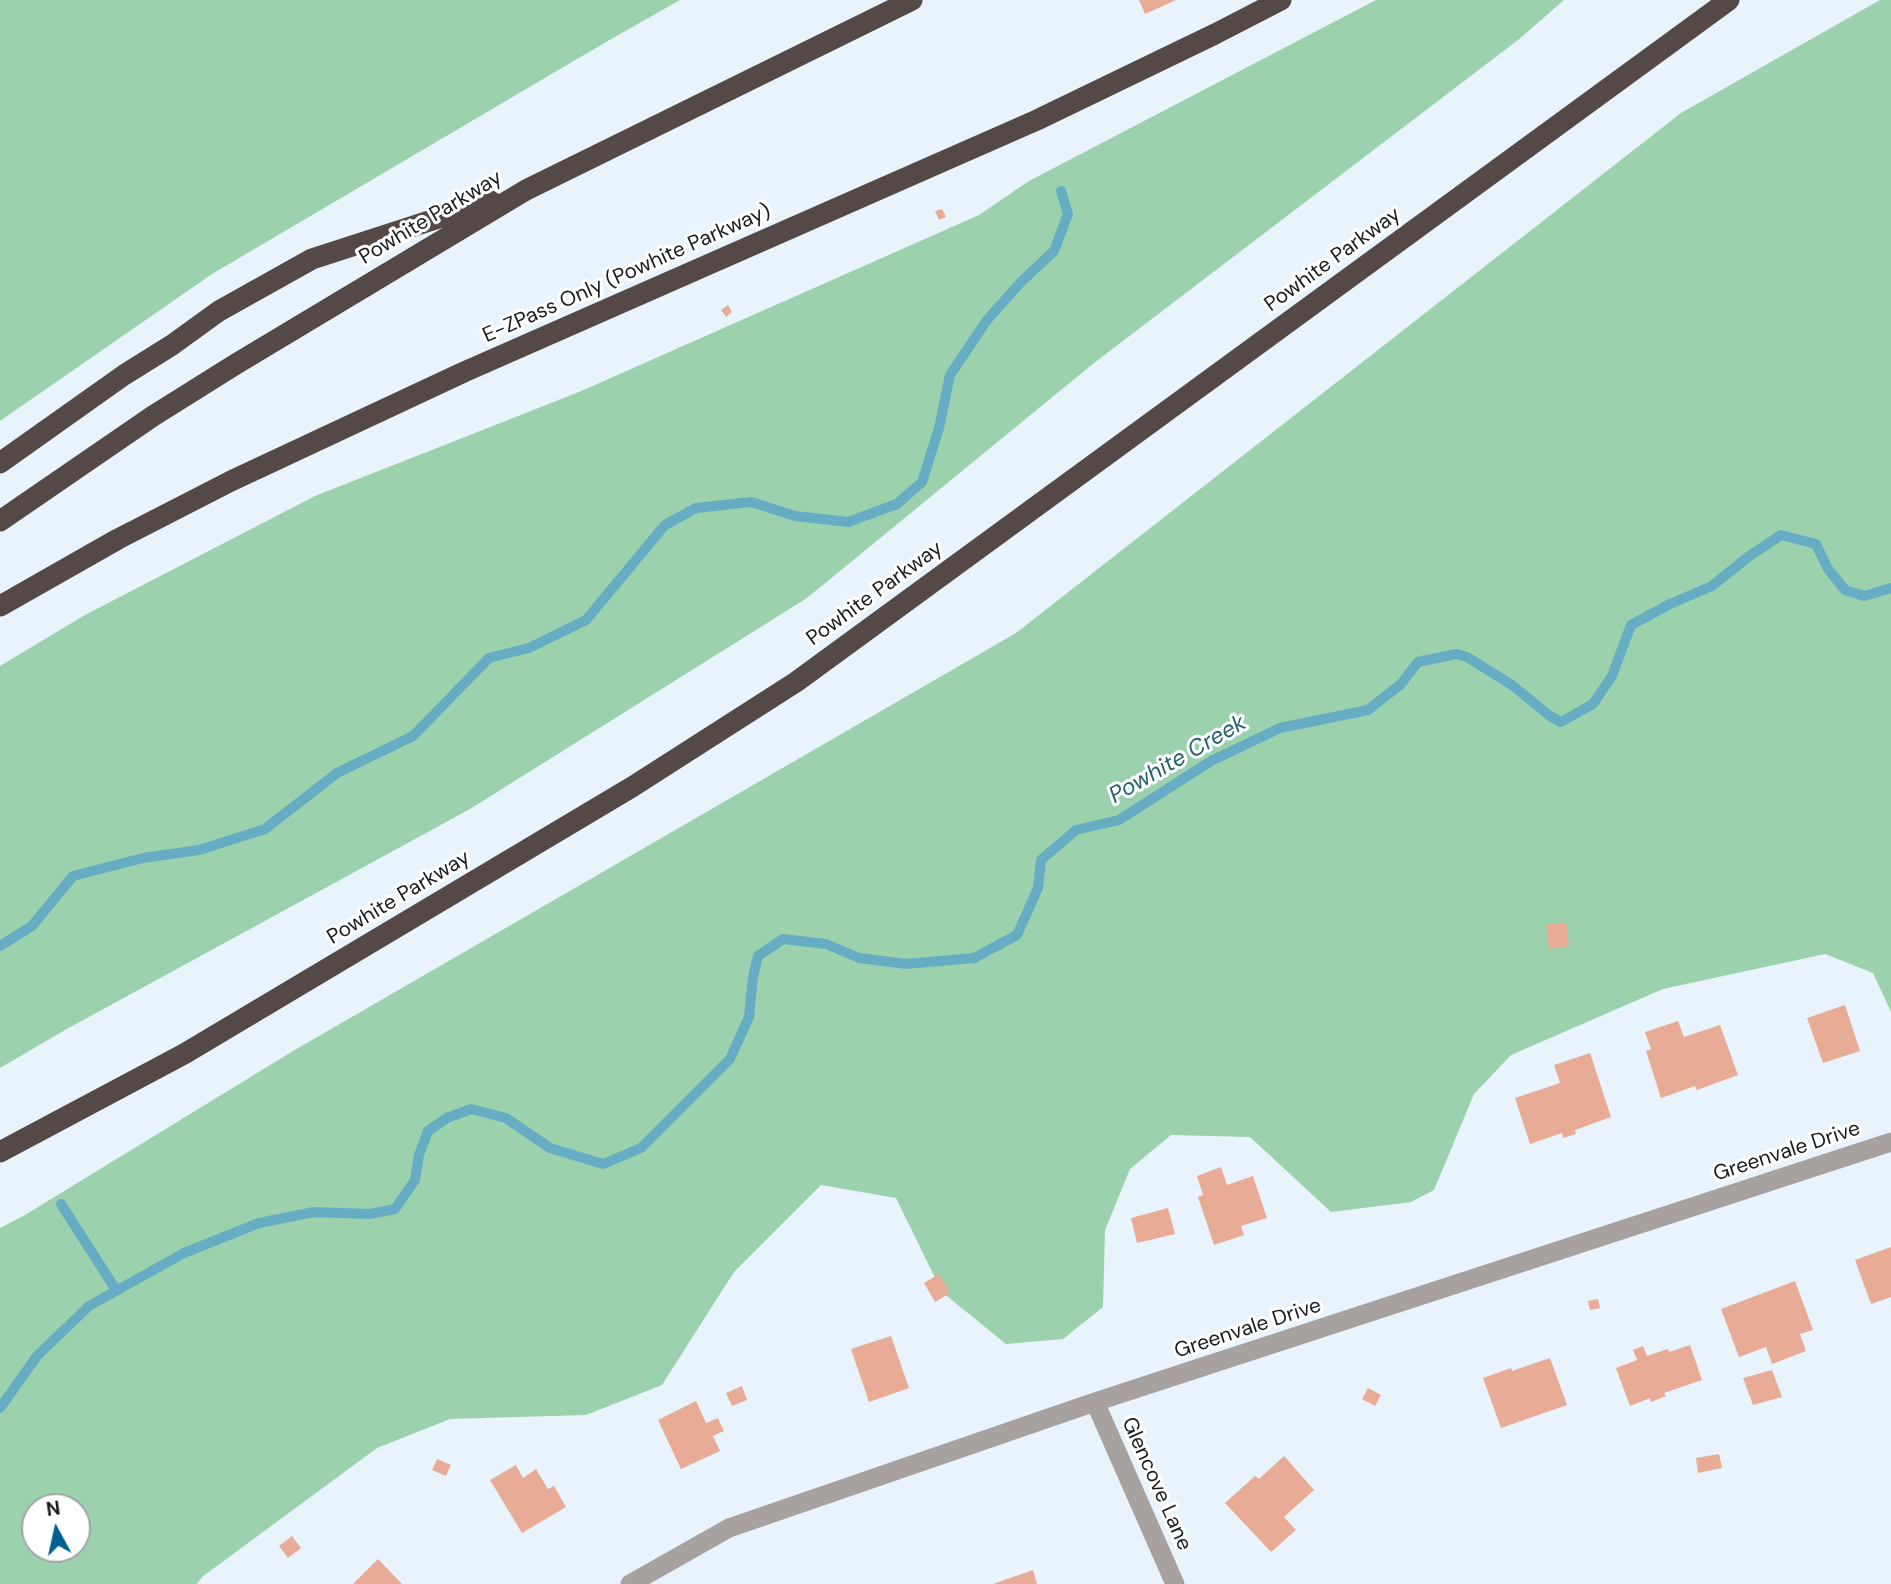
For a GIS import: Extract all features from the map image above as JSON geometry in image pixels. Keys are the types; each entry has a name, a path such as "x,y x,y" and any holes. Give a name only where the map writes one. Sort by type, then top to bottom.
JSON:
{"highway":[{"name":"Powhite Parkway","path":"0,521 153,416 526,190 912,0"},
{"name":"E-ZPass Only (Powhite Parkway)","path":"0,606 118,539 231,481 464,372 1037,120 1281,0"},
{"name":"Powhite Parkway","path":"0,1152 196,1047 632,788 796,682 1729,0"},
{"path":"0,463 219,311 312,260 526,190"}],"street":[{"name":"Greenvale Drive","path":"630,1584 729,1528 1095,1402 1891,1142"},
{"name":"Glencove Lane","path":"1095,1402 1175,1584"}],"green space":[{"path":"0,0 680,0 212,274 0,421"},
{"path":"1376,0 1564,0 1518,40 1094,363 807,598 470,809 0,1068 0,666 85,615 315,496 579,392 979,215 1029,181"},
{"path":"1880,0 1891,0 1891,1012 1873,973 1825,954 1663,989 1511,1055 1474,1094 1434,1190 1411,1202 1331,1212 1250,1137 1171,1135 1130,1169 1105,1230 1103,1307 1063,1339 1006,1344 942,1292 896,1198 821,1185 734,1272 662,1385 586,1415 450,1419 377,1448 202,1577 197,1584 0,1584 0,1228 293,1051 1016,633 1681,113"}],"building":[{"path":"1139,0 1176,0 1145,14"},
{"path":"942,209 946,217 939,220 935,211"},
{"path":"728,305 732,312 726,317 721,310"},
{"path":"1566,922 1569,946 1549,949 1546,925"},
{"path":"1845,1005 1860,1051 1823,1063 1807,1018"},
{"path":"1678,1021 1684,1037 1720,1025 1738,1075 1697,1090 1695,1086 1661,1098 1646,1051 1651,1049 1645,1032"},
{"path":"1590,1053 1611,1117 1575,1130 1576,1134 1563,1138 1562,1133 1530,1144 1515,1098 1560,1083 1554,1065"},
{"path":"1221,1167 1227,1185 1253,1176 1267,1218 1241,1226 1244,1235 1214,1245 1198,1197 1203,1195 1197,1176"},
{"path":"1168,1208 1175,1234 1137,1243 1131,1218"},
{"path":"1891,1247 1891,1297 1871,1304 1855,1260"},
{"path":"939,1274 950,1293 935,1302 924,1283"},
{"path":"1795,1281 1813,1330 1800,1334 1806,1351 1772,1364 1766,1347 1739,1357 1721,1309"},
{"path":"1598,1299 1600,1308 1590,1310 1588,1301"},
{"path":"891,1336 909,1388 869,1402 851,1349"},
{"path":"1690,1345 1702,1380 1664,1393 1666,1396 1651,1402 1650,1398 1630,1406 1616,1368 1637,1360 1633,1350 1643,1346 1647,1356"},
{"path":"1550,1358 1567,1405 1501,1428 1483,1378"},
{"path":"1772,1370 1782,1397 1753,1405 1743,1378"},
{"path":"742,1386 747,1400 732,1406 726,1393"},
{"path":"1368,1388 1381,1395 1375,1406 1362,1399"},
{"path":"696,1401 706,1423 718,1418 724,1431 713,1436 720,1451 681,1469 658,1420"},
{"path":"1719,1454 1722,1468 1698,1473 1696,1458"},
{"path":"1284,1456 1314,1490 1284,1517 1296,1530 1271,1552 1225,1503 1255,1476 1259,1479"},
{"path":"437,1459 451,1465 446,1476 432,1470"},
{"path":"516,1465 523,1478 536,1469 548,1489 554,1486 566,1507 522,1533 490,1480"},
{"path":"292,1536 301,1548 288,1558 279,1546"},
{"path":"378,1559 402,1584 353,1584"},
{"path":"1033,1570 1037,1584 993,1584"}],"waterway":[{"path":"0,946 32,926 73,876 143,858 199,850 265,829 337,773 413,736 489,658 529,648 586,620 665,525 696,508 751,502 795,516 848,522 897,504 922,482 939,428 950,375 987,320 1054,251 1068,214 1061,191"},
{"name":"Powhite Creek","path":"0,1408 37,1356 89,1306 184,1253 259,1223 314,1212 370,1214 395,1209 415,1180 419,1155 428,1131 447,1118 471,1109 506,1118 550,1148 603,1164 641,1148 730,1059 749,1017 758,956 783,939 826,944 859,958 906,964 974,958 1017,935 1038,888 1041,860 1076,830 1119,820 1211,761 1280,728 1368,710 1401,684 1418,662 1456,654 1467,657 1512,685 1561,722 1593,704 1612,676 1631,625 1712,586 1781,535 1816,544 1828,569 1845,590 1864,596 1891,588"},
{"path":"61,1204 116,1290"}]}
